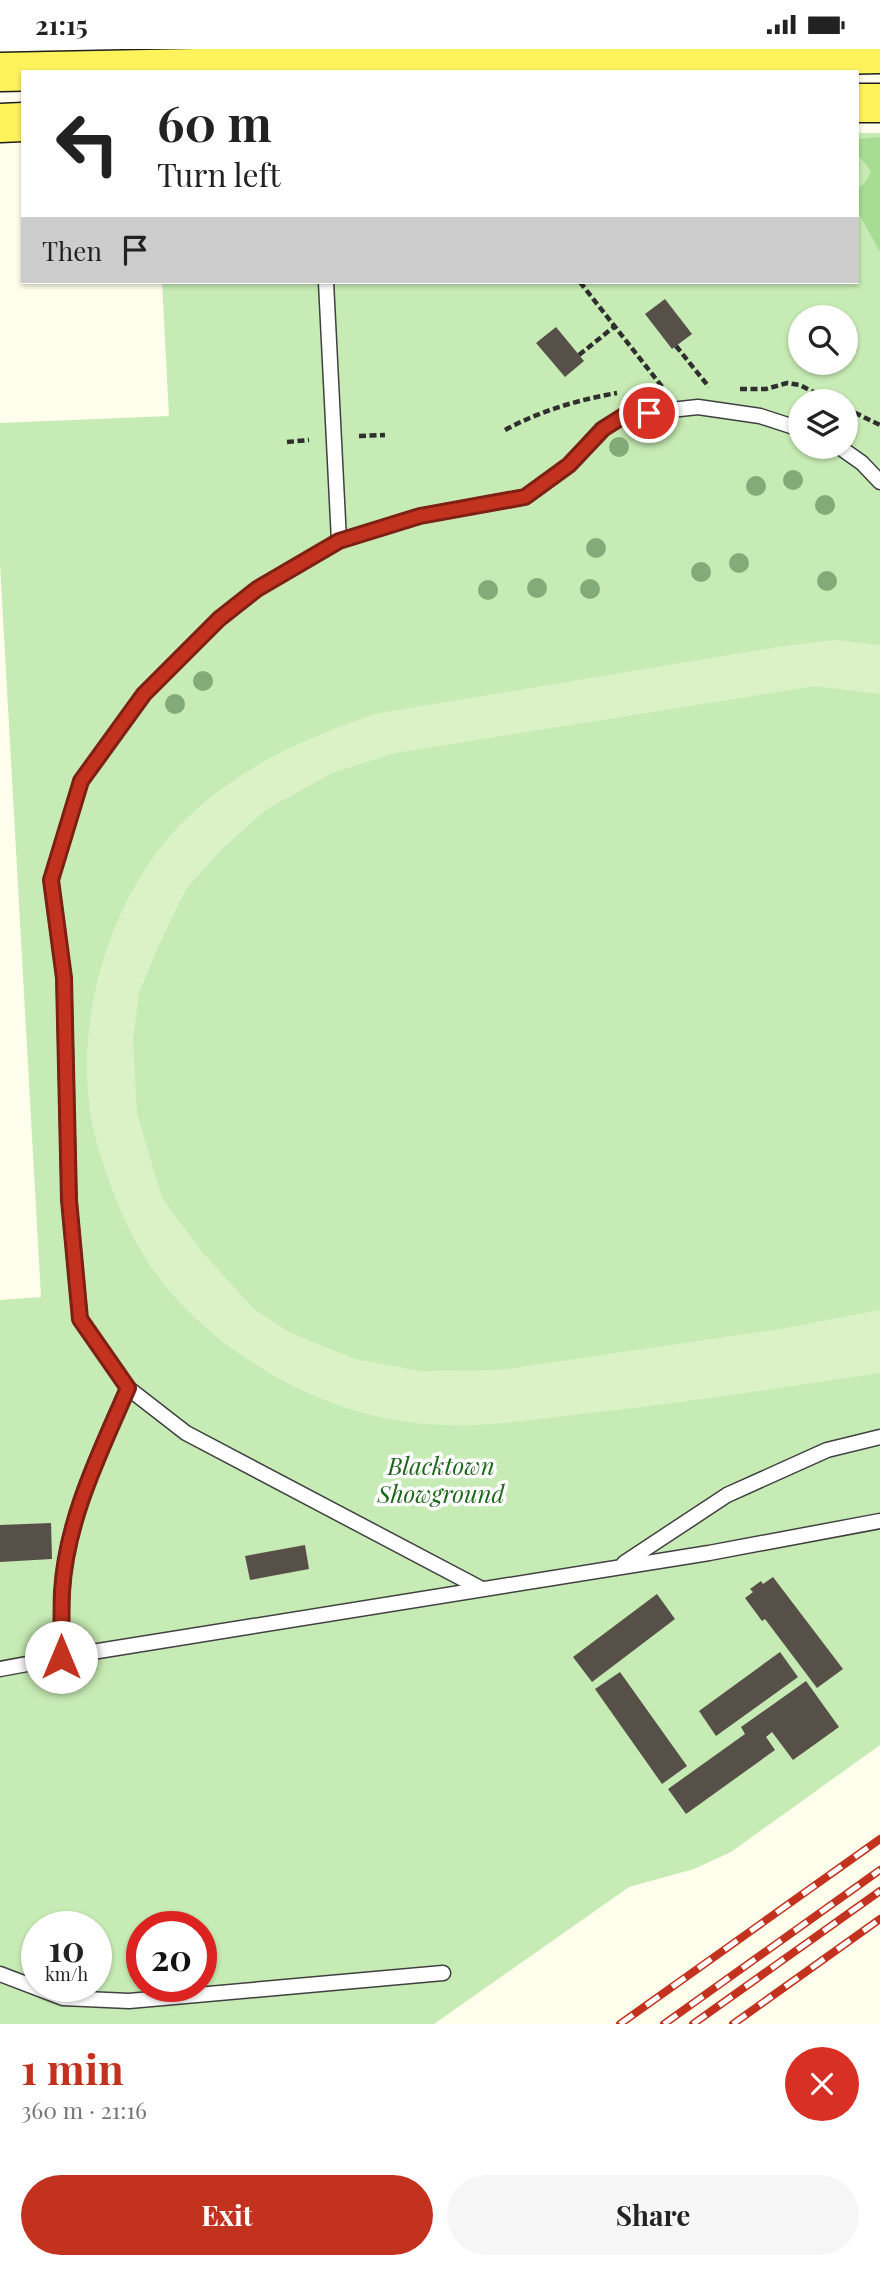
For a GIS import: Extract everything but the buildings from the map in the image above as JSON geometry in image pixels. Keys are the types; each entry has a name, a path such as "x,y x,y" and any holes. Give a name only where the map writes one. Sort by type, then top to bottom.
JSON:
{"main road":[{"path":"63,70 315,62 880,54"},
{"path":"0,72 21,71"},
{"path":"859,103 880,103"},
{"path":"0,123 21,123"}],"lane":[{"path":"326,284 339,541"},
{"path":"480,1588 187,1433 128,1388 80,1319 69,1200 64,978 51,880 81,781 144,694 219,619 257,589 339,541 420,516 525,497 569,465 603,429 625,415 698,408 761,416 788,425"},
{"path":"857,459 880,482"},
{"path":"61,1657 62,1590 71,1536 91,1472 128,1388"},
{"path":"620,1566 727,1495 827,1450 880,1437"},
{"path":"0,1669 480,1588 709,1553 880,1521"},
{"path":"0,1974 63,1998 130,2001 443,1973"}],"path":[{"path":"582,284 663,388"},
{"path":"579,355 615,326"},
{"path":"677,346 709,387"},
{"path":"858,414 880,425"},
{"path":"359,436 385,435"},
{"path":"287,442 309,440"}],"green space":[{"name":"Blacktown Showground","path":"859,133 880,133 880,1745 731,1852 694,1869 629,1887 434,2024 0,2024 0,1300 41,1297 0,564 0,423 169,416 162,284 859,284"},
{"path":"880,137 880,252 859,214 859,188 871,171 859,156 859,139"},
{"path":"833,640 880,645 880,694 815,686 395,753 332,773 267,809 221,850 186,889 158,947 139,993 133,1041 137,1113 162,1198 203,1253 254,1309 291,1333 355,1359 420,1371 499,1370 780,1329 880,1310 880,1373 699,1400 500,1423 443,1425 384,1418 327,1401 254,1364 210,1332 172,1294 139,1248 120,1210 104,1166 90,1111 88,1041 100,970 126,903 164,843 209,798 235,779 290,748 379,713"}],"railway":[{"path":"620,2024 880,1839"},
{"path":"664,2024 880,1870"},
{"path":"693,2024 880,1891"},
{"path":"733,2024 880,1919"}],"route":[{"path":"61,1657 62,1590 71,1536 91,1472 128,1388 80,1319 69,1200 64,978 51,880 81,781 144,694 219,619 257,589 339,541 420,516 525,497 569,465 603,429 625,415 649,413"}]}
